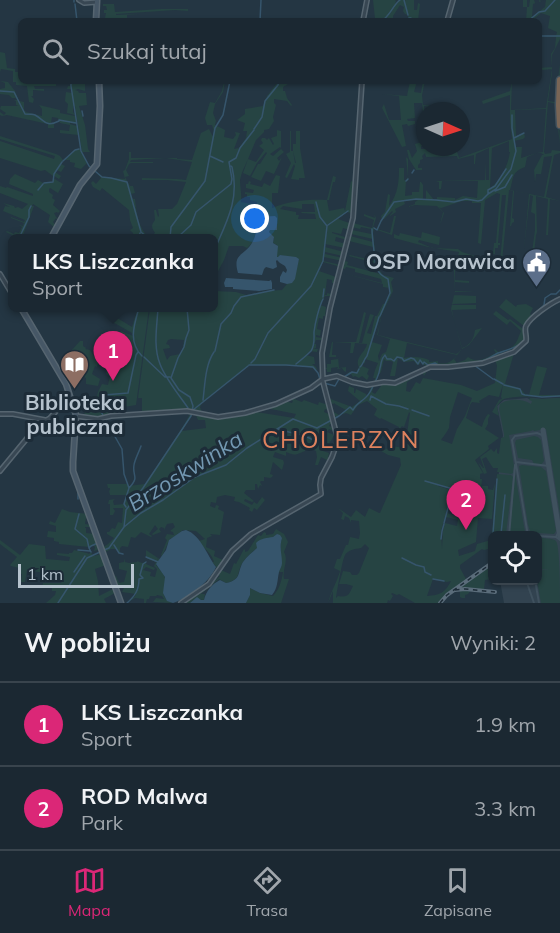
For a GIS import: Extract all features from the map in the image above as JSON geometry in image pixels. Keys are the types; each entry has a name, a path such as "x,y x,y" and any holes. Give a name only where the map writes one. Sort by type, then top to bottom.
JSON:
{"highway":[{"path":"560,80 560,125"}],"main road":[{"path":"96,18 97,1"},
{"path":"53,234 80,185 98,161 99,84"},
{"path":"23,312 64,378 74,407 76,416 73,470 122,603"}],"street":[{"path":"79,0 84,3 97,1"},
{"path":"364,18 367,0"},
{"path":"448,18 453,0"},
{"path":"181,603 209,584 232,551 250,534 321,495 321,476 338,442 322,379 321,361 331,302 355,205 362,84"},
{"path":"0,274 8,287"},
{"path":"76,416 98,419 127,415 192,412 220,417 255,411 273,405 307,390 322,379 336,376 352,382 395,383 430,367 486,362 517,350 526,341 526,325 544,307 560,299"},
{"path":"0,471 33,429 50,418 57,410 74,407"},
{"path":"0,414 45,420"}],"shaded area":[{"path":"275,216 277,230 269,232 274,237 273,243 278,246 277,257 280,255 299,259 292,283 280,282 283,271 286,273 287,270 277,260 277,267 273,269 266,267 262,275 238,273 238,258 250,246 254,238 257,217"},
{"path":"226,278 271,280 272,289 259,291 233,289 233,287 225,287"},
{"path":"560,398 560,603 504,603 501,585 542,585 542,531 493,531 503,435 497,406 504,400"},
{"path":"186,530 196,536 216,567 198,589 173,603 167,601 163,593 165,577 156,564 166,550 169,540"},
{"path":"277,534 282,538 282,564 272,595 250,588 250,595 246,603 190,603 197,597 204,600 210,588 220,580 226,583 235,580 243,562 257,548 256,543"}],"green space":[{"path":"373,0 395,0 395,4 398,0 414,0 414,10 417,10 418,3 420,4 418,18 408,18 403,11 404,7 400,5 393,18 375,18"},
{"path":"523,0 527,0 527,7 523,7"},
{"path":"530,0 534,0 532,17 545,7 546,0 560,0 560,39 552,55 552,67 551,54 555,48 556,37 544,36 556,36 557,32 548,28 550,16 541,13 535,18 526,18 527,7 529,7"},
{"path":"103,4 114,4 115,12 161,9 188,9 188,11 116,14 139,14 127,15 127,18 105,18 104,10 107,10 106,6"},
{"path":"0,52 5,53 7,68 18,72 18,84 56,84 56,86 34,86 35,89 44,89 44,91 33,90 33,96 31,96 34,99 33,103 29,102 27,86 16,85 16,82 13,82 13,71 1,69 0,72"},
{"path":"560,64 560,144 557,104 548,102 544,152 545,154 551,153 552,150 560,151 554,155 546,197 560,201 550,199 548,235 546,235 548,199 536,196 537,232 534,254 528,254 528,251 532,252 535,230 535,214 531,212 533,196 530,195 524,249 529,194 514,191 512,218 514,222 510,226 513,191 509,190 502,262 500,262 506,195 502,195 498,243 500,245 495,248 495,254 493,254 500,194 497,193 485,200 481,244 478,243 481,203 462,201 439,207 444,213 440,225 443,212 437,206 407,207 418,200 404,201 405,204 395,209 396,212 390,216 392,211 377,229 382,219 381,216 385,212 388,194 390,195 389,206 396,192 399,168 404,168 405,196 412,195 412,192 419,192 421,182 423,199 426,199 426,190 434,200 437,197 455,198 455,200 463,196 477,198 478,181 442,181 441,189 439,189 439,182 436,181 485,180 486,162 486,180 489,180 489,148 476,154 475,164 474,155 470,156 470,154 512,139 510,95 483,104 482,101 510,91 512,84 511,110 546,108 552,69 548,101 555,102","holes":["546,109 543,152 521,158 522,147 516,147 514,141 525,137 524,133 516,136 515,110","509,141 510,152 506,167 501,177 490,188 492,148","541,153 544,155 534,170 535,182 536,174 541,174 544,157 552,156 544,197 510,190 514,176 517,171 525,167 527,157"]},
{"path":"0,81 8,82 19,101 24,102 26,112 42,116 42,109 39,105 75,116 77,124 70,124 77,126 78,135 60,133 60,130 69,131 70,125 60,123 58,118 52,117 51,123 54,123 54,128 48,128 48,124 0,115 0,112 4,115 6,113 0,109 1,106 19,106 14,100 17,100 16,98 0,94 0,89 5,88 5,83"},
{"path":"70,84 85,84 85,91 75,90 79,93 86,93 87,105 79,106 90,152 82,152 75,106 73,106 73,112 75,115 67,113 66,92 72,93 72,89 67,89"},
{"path":"224,84 223,92 215,104 213,113 215,125 225,130 224,137 233,139 235,132 240,133 234,149 239,148 246,138 247,131 243,131 245,123 237,120 245,114 245,109 263,106 276,84 288,84 283,87 283,91 292,105 287,101 274,99 276,105 274,121 269,129 264,130 256,140 241,175 241,202 257,205 257,202 250,200 250,197 245,194 245,192 253,193 254,190 246,188 246,184 249,181 250,184 262,187 264,183 270,186 276,175 280,176 278,193 272,193 272,208 299,201 327,200 329,211 344,208 345,211 351,181 355,183 354,211 347,212 338,219 352,224 350,230 343,228 341,234 332,232 348,238 347,240 336,237 335,241 346,244 345,248 325,244 325,247 344,252 343,256 325,252 325,254 343,258 342,261 324,257 323,261 341,265 341,267 323,262 319,271 336,277 334,283 327,279 325,295 331,294 325,296 320,305 326,307 325,316 323,319 319,318 317,329 321,330 320,336 316,335 316,337 322,338 316,340 314,344 316,348 313,349 318,349 317,352 310,351 306,355 314,357 315,364 312,364 317,370 307,366 250,365 202,403 200,407 202,413 191,411 142,413 142,398 138,398 149,312 218,312 218,291 246,295 282,290 291,282 299,259 280,255 278,258 277,245 273,243 274,238 270,230 257,222 252,243 247,248 229,246 218,271 218,234 154,234 152,226 155,220 154,210 158,217 158,209 172,209 177,204 186,182 142,180 142,178 186,180 192,162 166,158 192,160 201,133 209,129 213,137 212,125 207,125 205,118 210,102 215,103","holes":["302,204 314,204 315,212 301,213 315,214 316,219 298,219 299,215 296,215 296,212 280,209 283,206 302,209","171,339 184,340 183,348 180,354 170,356 167,360 163,349 170,348 166,344"]},
{"path":"409,84 416,84 414,92 421,93 424,84 423,102 414,103 415,118 407,119 415,121 415,124 402,125 406,146 402,147 382,108 384,104 389,120 401,120 399,96 382,94 407,96"},
{"path":"277,130 281,131 281,148 270,154 273,156 281,149 284,152 277,158 279,161 282,157 274,174 266,171 261,181 251,177 266,152 257,163 250,176 243,173 248,159 256,162 264,150 259,146 263,143 262,138 267,140 269,138 273,145 271,138 277,136"},
{"path":"290,131 291,151 293,151 293,144 296,144 296,131 300,131 305,178 299,178 299,180 291,179 294,164 287,178 285,177 291,163 286,154 290,152"},
{"path":"0,136 56,154 63,160 76,149 80,149 87,163 81,169 74,167 75,163 70,160 64,160 61,164 65,166 61,172 57,170 55,172 61,176 59,179 54,176 53,178 45,170 41,171 0,158 0,141 54,159 55,156 0,139"},
{"path":"407,150 412,158 416,152 416,156 422,156 423,159 420,160 418,168 422,170 416,170 409,159"},
{"path":"129,152 131,152 131,158 166,158 131,160 130,162 153,163 131,163 126,170 129,176 125,177 130,186 133,186 135,193 131,194 135,199 139,220 146,234 133,234 130,230 133,228 129,210 102,188 100,191 91,183 93,181 96,184 101,178 94,170 102,177 125,179 123,171 129,159"},
{"path":"15,174 35,183 38,180 43,183 53,182 53,178 63,184 58,193 49,189 55,200 53,205 60,211 54,213 60,221 56,218 53,222 57,227 53,234 55,228 48,222 50,215 33,204 23,234 14,234 19,233 22,227 19,225 23,226 24,223 11,217 24,222 25,220 3,211 5,206 10,207 3,203 22,209 28,204 0,193 0,186 33,196 9,184 10,179"},
{"path":"333,176 336,177 329,200 327,200"},
{"path":"364,214 375,218 374,214 376,218 373,227 390,233 394,216 396,216 392,235 374,229 373,233 377,267 383,275 394,278 391,282 393,291 380,317 372,342 382,345 378,356 379,361 382,354 386,352 390,339 377,335 380,324 378,335 456,354 462,349 454,359 457,363 468,357 482,360 496,353 495,349 498,352 504,351 516,343 521,331 510,321 507,325 493,314 496,311 523,329 524,326 499,307 506,299 516,307 526,304 533,308 530,314 533,316 537,311 539,312 525,327 529,333 522,343 499,354 500,357 514,353 505,384 520,388 529,395 537,366 547,368 539,395 560,395 560,397 504,399 497,406 499,416 492,412 502,399 503,384 499,397 489,395 479,401 480,403 472,402 466,418 482,427 488,414 490,415 485,429 499,438 475,460 483,473 480,474 480,479 482,479 480,502 482,486 488,486 488,489 493,490 495,483 492,519 478,518 476,542 458,550 459,556 475,551 477,544 488,541 488,549 482,549 460,565 467,581 488,566 488,580 485,580 484,589 472,589 465,595 465,598 460,597 460,590 454,591 439,603 415,603 399,594 392,593 393,596 387,603 333,603 333,591 328,603 340,571 334,568 337,559 340,559 350,537 359,539 360,533 359,521 351,520 351,523 345,516 344,520 341,519 343,513 338,508 351,517 356,510 365,517 369,508 380,513 401,465 400,458 388,455 369,444 370,442 384,450 391,446 405,448 410,413 404,427 402,426 399,430 399,427 374,415 377,409 367,401 358,405 351,415 346,413 334,420 336,417 332,411 339,415 346,410 329,402 328,398 352,407 360,401 348,391 349,386 354,388 354,393 356,389 367,396 372,385 374,385 372,392 375,394 381,383 396,384 428,369 424,376 420,373 407,382 406,391 410,392 416,382 420,384 423,378 461,385 477,391 495,383 497,366 495,359 499,358 497,355 482,362 430,367 420,361 417,365 414,361 404,362 398,358 395,376 390,376 393,362 384,359 377,383 374,383 375,378 373,378 378,363 365,359 362,366 369,369 367,380 362,376 353,377 351,374 342,379 340,376 356,372 359,367 359,358 367,344 355,343 353,353 350,353 351,343 333,342 356,342 364,312 366,313 359,343 362,343 370,314 374,315 367,333 371,334 375,316 390,294 390,288 383,287 383,284 342,273 382,283 381,279 355,272 355,269 342,268 343,260 348,262 347,265 380,274 375,263 349,256 376,261 373,247 349,241 350,236 373,242 373,239 351,234 352,230 371,234 371,229 352,227 353,223 372,228 374,220","holes":["407,343 457,355 444,364 438,361 429,362 421,358 404,358","458,392 472,398 452,444 441,440 449,428","438,484 453,489 452,494 467,500 461,510 448,506 448,509 460,514 459,517 447,513 446,517 458,520 457,526 445,523 442,549 441,531 452,490 438,486","365,544 369,548 359,573 352,575 350,572 343,571 339,584 353,586 348,595 336,598 345,555","433,579 451,581 442,593 427,596"]},
{"path":"422,232 440,237 439,245 419,240 418,242 431,247 394,238 394,234 399,236 400,233 421,238"},
{"path":"435,248 458,249 478,257 459,255 458,261 477,262 476,266 457,265 455,280 469,281 469,283 455,282 455,291 454,270 459,252"},
{"path":"454,295 476,296 476,303 452,305 476,305 476,309 452,310 454,320 451,309"},
{"path":"137,312 148,312 136,405 124,408 115,406 116,415 98,419 85,417 84,409 91,407 91,401 94,401 94,396 97,396 102,384 108,385 110,376 106,374 111,353 121,331 133,336 132,333 111,321 114,316 132,327"},
{"path":"455,322 462,348 472,341 475,330 482,328 469,345 462,349"},
{"path":"80,341 83,341 85,349 90,350 98,363 92,374 100,379 98,386 86,384 86,378 76,370 81,369 71,366 76,353 71,351"},
{"path":"332,342 332,355 336,357 329,357"},
{"path":"338,357 339,368 346,367 346,372 342,368 337,369 338,367 331,368 331,372 322,369 327,368 327,364 331,364 331,360 338,359"},
{"path":"295,397 294,399 302,402 304,400 318,405 319,402 328,405 330,411 325,409 324,412 331,415 334,424 329,426 335,428 336,432 329,429 327,432 334,435 329,442 335,448 334,450 325,446 323,451 329,453 330,460 321,457 318,465 315,465 316,451 308,447 296,455 286,452 286,456 275,452 273,457 283,460 282,470 273,462 270,474 273,475 272,477 264,477 264,481 260,482 262,486 260,485 258,489 255,484 255,490 246,490 244,493 254,501 245,499 244,501 252,505 254,502 257,504 262,497 265,500 257,510 254,508 252,512 250,508 234,501 235,497 225,495 217,497 216,503 211,502 210,506 215,508 216,505 219,506 218,509 224,512 220,535 210,534 212,536 207,538 206,547 215,551 214,556 225,561 219,570 212,562 214,562 210,554 199,543 205,539 196,531 183,530 170,539 161,555 167,534 174,535 170,531 175,527 173,523 167,524 164,530 161,527 159,529 161,532 153,535 158,529 155,525 149,534 151,537 141,532 135,538 131,537 128,547 120,548 120,554 116,549 104,553 102,548 114,538 107,532 112,528 115,529 118,522 122,523 123,508 113,508 115,511 113,515 110,515 109,500 115,499 114,505 124,504 126,495 110,495 110,488 107,484 127,484 128,486 145,484 191,412 218,418 256,412 294,418 296,414 266,408 285,401 292,403 293,401 288,399","holes":["195,413 198,420 205,420 206,428 182,431"]},
{"path":"530,398 560,398 560,514 546,429 509,435 514,466 511,474 497,472 498,468 493,468 486,457 482,459 487,473 484,474 478,462 484,468 480,457 491,449 494,452 497,448 499,454 501,438 504,437 500,404 516,400 531,404"},
{"path":"534,436 541,440 544,461 541,465 534,464 532,460 518,458 516,440"},
{"path":"519,466 541,467 546,471 556,531 554,534 530,531"},
{"path":"515,473 525,531 510,531"},
{"path":"497,474 511,475 513,477 506,531 492,531"},
{"path":"62,509 88,514 89,517 86,517 85,524 93,527 85,527 86,533 95,534 99,545 98,550 94,551 93,545 89,547 59,544 54,541 54,538 47,537 48,531 56,532 56,526 49,524 50,521 55,523"},
{"path":"276,529 284,534 288,542 284,552 286,559 284,579 289,579 281,603 246,603 250,595 250,588 273,596 279,588 283,572 279,572 282,538 277,534 247,557 234,580 226,583 219,579 201,594 205,594 204,600 195,599 190,603 185,603 218,578 221,570 230,574 234,563 236,564 244,549 245,552 248,551 258,535 261,536 264,532 266,535 273,534"},
{"path":"542,538 556,541 560,570 560,603 541,603 538,585 542,585 542,570 549,569 542,570"},
{"path":"0,540 20,555 29,544 45,546 46,559 69,561 70,557 57,555 57,553 69,554 74,550 89,554 91,552 93,556 102,554 106,565 95,569 99,596 115,588 117,592 104,599 106,603 46,603 56,591 42,587 43,583 61,583 63,580 54,579 54,573 27,570 25,582 21,582 22,574 18,573 19,568 10,565 17,557 0,544"},
{"path":"146,550 158,558 157,560 159,558 156,565 165,578 164,595 168,601 173,603 153,602 156,598 164,599 157,595 150,596 146,603 144,599 135,598 126,603 136,594 122,592 124,588 122,587 117,589 113,576 116,576 119,583 124,582 127,571 119,569 119,563 124,562 125,558 125,562 129,563 146,562 155,568 154,570 146,567 143,570 151,572 150,576 155,577 156,562 146,558"}],"waterway":[{"path":"260,18 261,0"},
{"path":"386,18 400,0"},
{"path":"404,0 408,15"},
{"path":"532,18 539,12 545,11 555,0"},
{"path":"75,4 77,18"},
{"path":"542,36 560,36"},
{"path":"71,84 81,151 89,166 102,177 127,182 143,234"},
{"path":"170,234 171,227 205,181 215,128 223,115 229,84"},
{"path":"254,129 262,117 265,101 278,84"},
{"path":"0,91 14,92 25,114 35,115 51,124 59,121"},
{"path":"82,111 83,116"},
{"path":"374,228 377,230 394,202 416,199 478,201 496,189 511,169 516,151 512,115"},
{"path":"59,120 76,123"},
{"path":"181,234 191,225 196,212 231,184 229,162 236,158 240,148 254,130"},
{"path":"514,138 524,133"},
{"path":"63,161 79,149"},
{"path":"210,156 223,162"},
{"path":"44,183 53,182 54,174 62,162"},
{"path":"218,242 233,201 234,179 231,166"},
{"path":"488,194 488,190 495,186 506,169"},
{"path":"495,191 505,187 512,175"},
{"path":"38,190 43,184"},
{"path":"251,363 268,333 311,286 323,261 327,226 320,217 316,202"},
{"path":"21,234 29,217 31,206"},
{"path":"328,225 348,211"},
{"path":"372,229 376,266 380,274 388,279 390,293 380,316"},
{"path":"323,297 324,289"},
{"path":"215,351 221,324 241,297 274,290"},
{"name":"Brzoskwinka","path":"538,311 544,305 545,298 560,290"},
{"path":"296,364 312,349 315,324 323,299"},
{"path":"138,312 134,339 142,356"},
{"path":"158,312 156,336 160,364 188,408"},
{"path":"104,550 109,548 124,527 126,510 191,416 193,406 190,397 179,390 171,378 189,330 187,312"},
{"path":"360,367 367,356 379,317"},
{"name":"Brzoskwinka","path":"124,527 195,477 226,465 247,448 293,419 317,428 350,407 353,410 370,392 385,355 387,359 394,361 397,357 404,361 411,358 418,364 420,360 423,364 424,362 428,365 460,364 485,360 523,342"},
{"path":"110,375 119,346"},
{"path":"104,417 99,408 104,395 128,393 138,352"},
{"path":"203,400 207,369 214,352"},
{"path":"144,357 165,377 170,377"},
{"path":"249,365 313,367 320,379"},
{"path":"474,365 493,379"},
{"path":"193,410 248,366"},
{"path":"344,377 352,372 357,373 359,369"},
{"path":"324,383 335,386 339,379"},
{"path":"494,379 503,384"},
{"path":"504,385 520,389 525,395 560,396"},
{"path":"370,400 371,396 386,404 408,409"},
{"path":"412,410 429,416"},
{"path":"105,419 122,449 124,474 129,488 124,504 126,507"},
{"path":"278,429 308,437 322,447"},
{"path":"129,488 135,479 134,465 141,446"},
{"path":"493,531 497,479"},
{"path":"425,481 453,489 444,523"},
{"path":"78,491 78,499"},
{"path":"501,531 505,495"},
{"path":"79,514 75,529 87,539 89,548"},
{"path":"441,539 444,524"},
{"path":"91,552 89,548 98,543"},
{"path":"114,545 119,553 123,554"},
{"path":"78,550 90,551"},
{"path":"58,603 87,558 100,552"},
{"path":"74,572 85,556"},
{"path":"146,557 158,562"},
{"path":"402,558 424,567 425,572 431,575"},
{"path":"127,603 136,592 139,579 143,578 140,575 143,564 146,562"},
{"path":"433,579 444,581"}],"taxiway":[{"path":"527,531 512,440 515,436 537,433 544,439"},
{"path":"516,462 549,466"},
{"path":"509,531 515,465"},
{"path":"556,537 559,531"},
{"path":"542,536 556,537 560,540"},
{"path":"528,585 534,603"},
{"path":"536,585 539,603"}],"runway":[{"path":"543,430 560,537"}],"railway":[{"path":"440,603 447,595 488,566"},
{"path":"455,590 495,592"}],"place":[{"name":"OSP Morawica","path":"536,288"},
{"name":"LKS Liszczanka","path":"113,381"},
{"name":"Biblioteka publiczna","path":"75,390"},
{"name":"ROD Malwa","path":"466,530"}],"district":[{"name":"CHOLERZYN","path":"341,440"}]}
